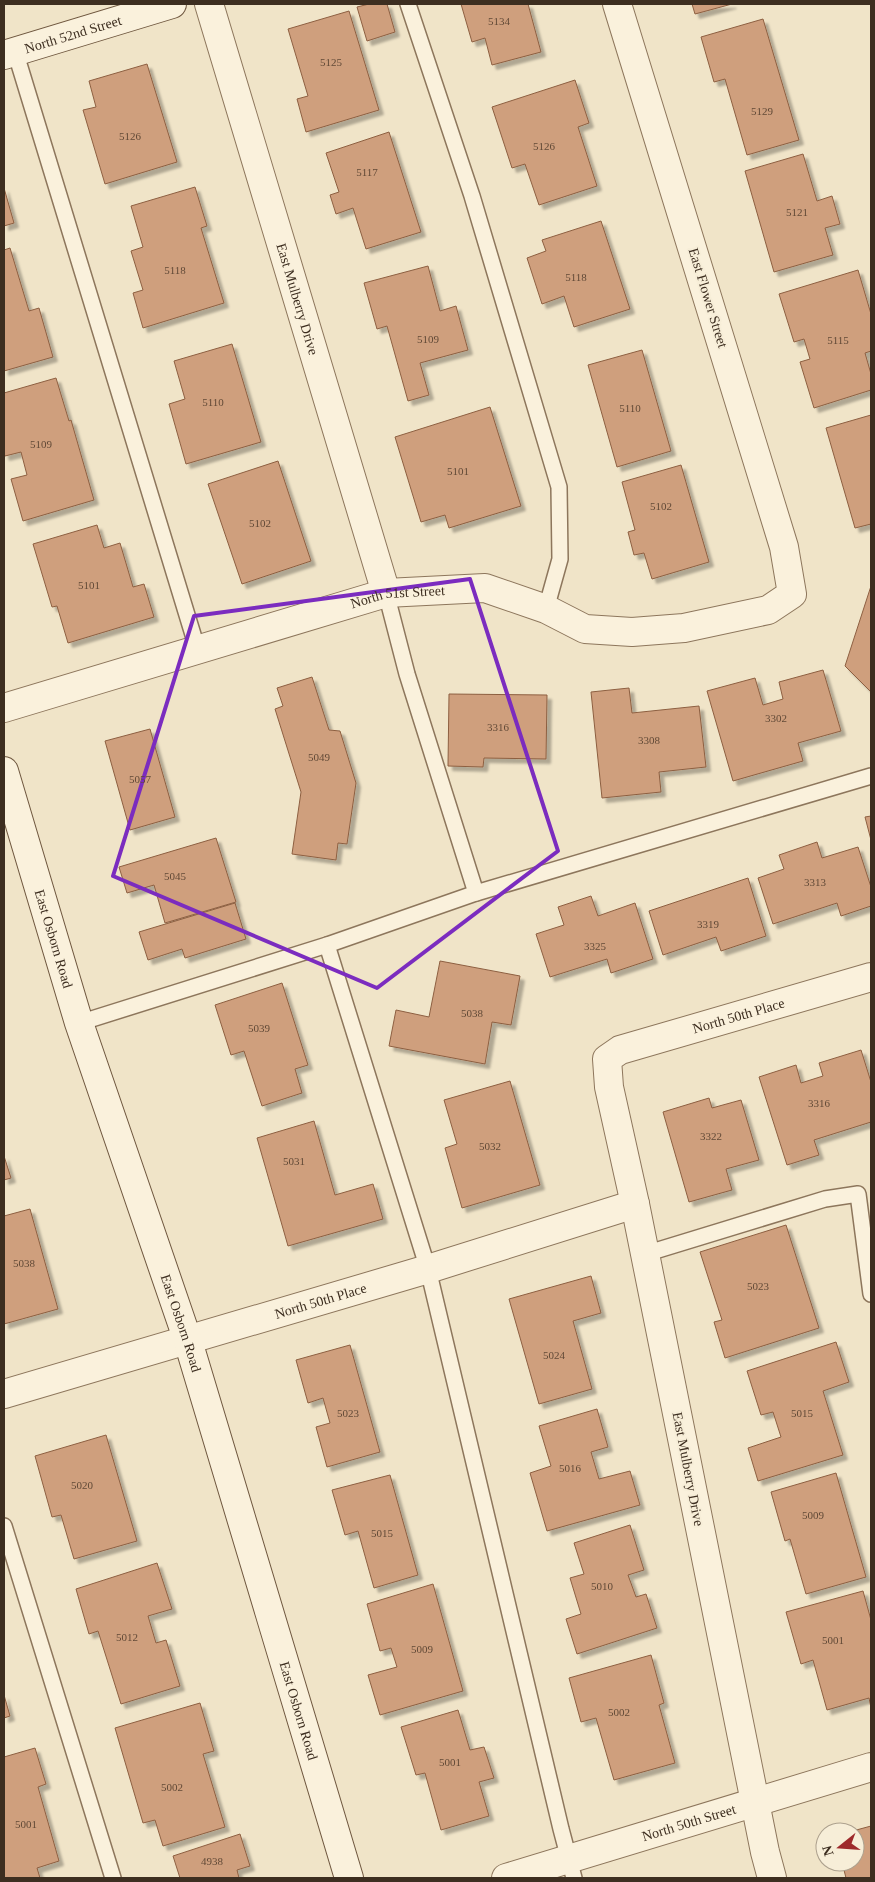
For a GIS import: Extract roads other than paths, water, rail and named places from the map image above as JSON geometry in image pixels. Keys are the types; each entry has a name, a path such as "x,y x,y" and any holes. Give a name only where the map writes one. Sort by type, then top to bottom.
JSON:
{"street":[{"name":"North 52nd Street","path":"10,53 172,4"},
{"name":"East Mulberry Drive","path":"209,4 386,593"},
{"name":"East Flower Street","path":"617,4 784,547 792,594"},
{"name":"North 51st Street","path":"4,708 386,593 485,588 546,608 585,629 632,632 684,628 768,610 792,594"},
{"name":"East Osborn Road","path":"4,771 79,1023 188,1341 349,1878"},
{"name":"North 50th Place","path":"607,1059 620,1050 871,977"},
{"name":"East Mulberry Drive","path":"607,1059 609,1087 636,1204 772,1878"},
{"name":"North 50th Place","path":"4,1394 428,1269 636,1204"},
{"name":"North 50th Street","path":"506,1878 572,1869 756,1803 871,1767"}],"lane":[{"path":"408,4 472,196 558,487 560,559 546,608"},
{"path":"10,53 198,651"},
{"path":"386,593 407,674 476,893"},
{"path":"79,1023 327,945 476,893 871,776"},
{"path":"327,945 428,1269 572,1869"},
{"path":"645,1254 825,1199 858,1194 871,1294"},
{"path":"4,1526 113,1878"}]}
